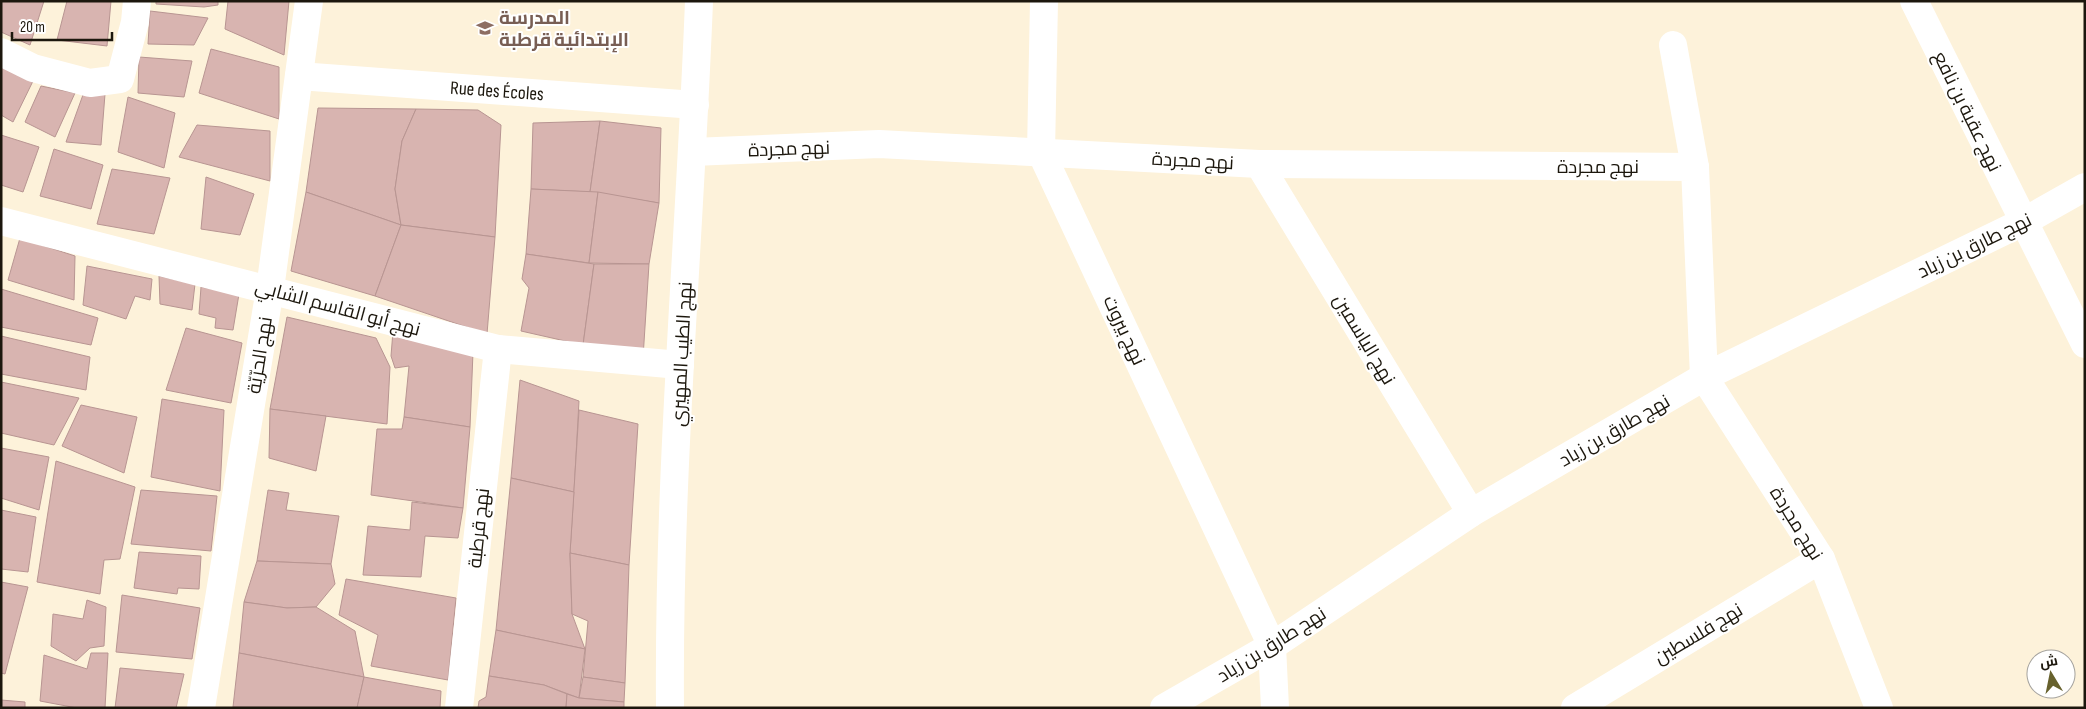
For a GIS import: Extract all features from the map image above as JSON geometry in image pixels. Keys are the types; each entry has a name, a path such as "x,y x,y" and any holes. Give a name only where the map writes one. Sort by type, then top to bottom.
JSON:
{"street":[{"path":"1,52 33,68 90,83 120,79 135,22 137,1"},
{"name":"نهج الحرّيّة","path":"201,708 270,289 309,1"},
{"name":"نهج الطيب المهيري","path":"670,708 670,642 680,365 693,152 699,1"},
{"name":"نهج بيروت","path":"1044,1 1041,152 1272,646"},
{"name":"نهج عقبة بن نافع","path":"1920,3 2023,222 2085,344"},
{"path":"1673,45 1695,167 1704,377"},
{"name":"Rue des Écoles","path":"299,76 695,105"},
{"name":"نهج مجردة","path":"693,152 879,144 1259,164 1695,167"},
{"name":"نهج الياسمين","path":"1259,164 1471,513"},
{"name":"نهج طارق بن زياد","path":"1164,708 1272,646 1471,513 1704,377 2023,222 2085,187"},
{"name":"نهج أبو القاسم الشابي","path":"1,221 498,349 680,365"},
{"name":"نهج قرطبة","path":"459,708 498,349"},
{"name":"نهج مجردة","path":"1704,377 1822,559 1879,708"},
{"name":"نهج فلسطين","path":"1575,708 1822,559"},
{"path":"1272,646 1275,708"}],"building":[{"path":"1,1 44,1 30,45 1,32"},
{"path":"67,1 111,1 107,46 57,40"},
{"path":"156,1 218,1 218,5 204,7 156,4"},
{"path":"228,1 289,1 284,55 225,29"},
{"path":"150,11 208,18 194,45 148,44"},
{"path":"211,49 279,67 279,119 199,93"},
{"path":"139,57 192,61 184,97 138,93"},
{"path":"1,65 34,79 13,122 1,115"},
{"path":"41,86 75,93 55,137 25,122"},
{"path":"84,92 105,94 101,145 66,142"},
{"path":"128,97 175,113 164,168 118,152"},
{"path":"318,108 416,109 402,141 395,189 401,225 306,192"},
{"path":"416,109 478,110 501,125 495,237 401,225 395,189 402,141"},
{"path":"600,121 590,192 531,189 533,123"},
{"path":"600,121 661,128 659,203 590,192"},
{"path":"197,125 270,131 270,181 179,157"},
{"path":"1,135 39,147 23,192 1,185"},
{"path":"54,149 103,165 91,209 40,196"},
{"path":"112,169 170,178 154,234 97,224"},
{"path":"206,177 254,194 240,235 201,229"},
{"path":"531,189 598,192 589,263 526,254"},
{"path":"306,192 401,225 375,296 291,271"},
{"path":"598,192 659,203 649,264 589,263"},
{"path":"401,225 495,237 487,334 375,296"},
{"path":"20,238 75,256 74,300 8,280"},
{"path":"526,254 594,264 583,345 521,331 529,288 522,279"},
{"path":"594,264 649,264 643,358 583,345"},
{"path":"87,266 152,279 150,300 135,296 126,319 83,305"},
{"path":"159,276 195,284 192,310 160,304"},
{"path":"201,287 239,294 233,330 215,328 216,318 199,314"},
{"path":"1,289 98,318 91,345 1,327"},
{"path":"287,317 376,338 390,367 387,424 270,409"},
{"path":"186,328 242,343 231,403 166,390"},
{"path":"393,331 473,352 470,427 404,417 409,366 395,368 391,356"},
{"path":"1,336 90,357 86,390 1,374"},
{"path":"520,380 579,401 574,492 511,478"},
{"path":"1,382 79,398 54,445 1,433"},
{"path":"162,399 224,410 220,491 151,477"},
{"path":"81,405 137,417 124,473 62,446"},
{"path":"270,409 326,416 316,471 269,458"},
{"path":"579,410 638,424 629,565 570,553"},
{"path":"404,417 470,427 463,508 371,495 377,429 402,429"},
{"path":"1,448 49,457 39,510 1,498"},
{"path":"56,461 135,487 120,559 104,560 100,594 37,582"},
{"path":"511,478 574,492 570,553 572,614 585,649 496,630"},
{"path":"141,490 217,496 211,551 131,544"},
{"path":"268,490 289,493 286,510 339,516 331,564 257,561"},
{"path":"412,502 463,508 458,538 425,536 421,577 363,575 368,526 410,530"},
{"path":"1,510 36,517 28,572 1,569"},
{"path":"139,552 201,556 199,589 178,588 177,594 134,588"},
{"path":"570,553 629,565 625,683 583,677 588,621 572,614"},
{"path":"257,561 331,564 335,584 316,607 287,608 244,602"},
{"path":"346,579 456,598 448,680 371,666 378,635 339,615"},
{"path":"1,582 28,587 5,674 1,673"},
{"path":"122,595 200,608 192,659 116,652"},
{"path":"87,600 106,607 104,646 90,648 76,661 51,646 53,614 83,619"},
{"path":"244,602 287,608 316,607 355,631 364,677 239,653"},
{"path":"496,630 585,649 579,698 544,685 489,676"},
{"path":"91,653 108,653 105,708 77,708 40,701 44,655 87,669"},
{"path":"239,653 364,677 357,708 233,707"},
{"path":"120,668 184,674 176,708 115,708"},
{"path":"489,676 544,685 567,694 566,708 478,708 479,701 486,697"},
{"path":"364,677 441,691 440,708 357,708"},
{"path":"583,677 625,683 624,702 579,698"},
{"path":"567,694 579,698 624,702 624,708 566,708"},
{"path":"1,700 25,702 25,708 1,708"}],"place":[{"name":"المدرسة الإبتدائية قرطبة","path":"485,28"}]}
